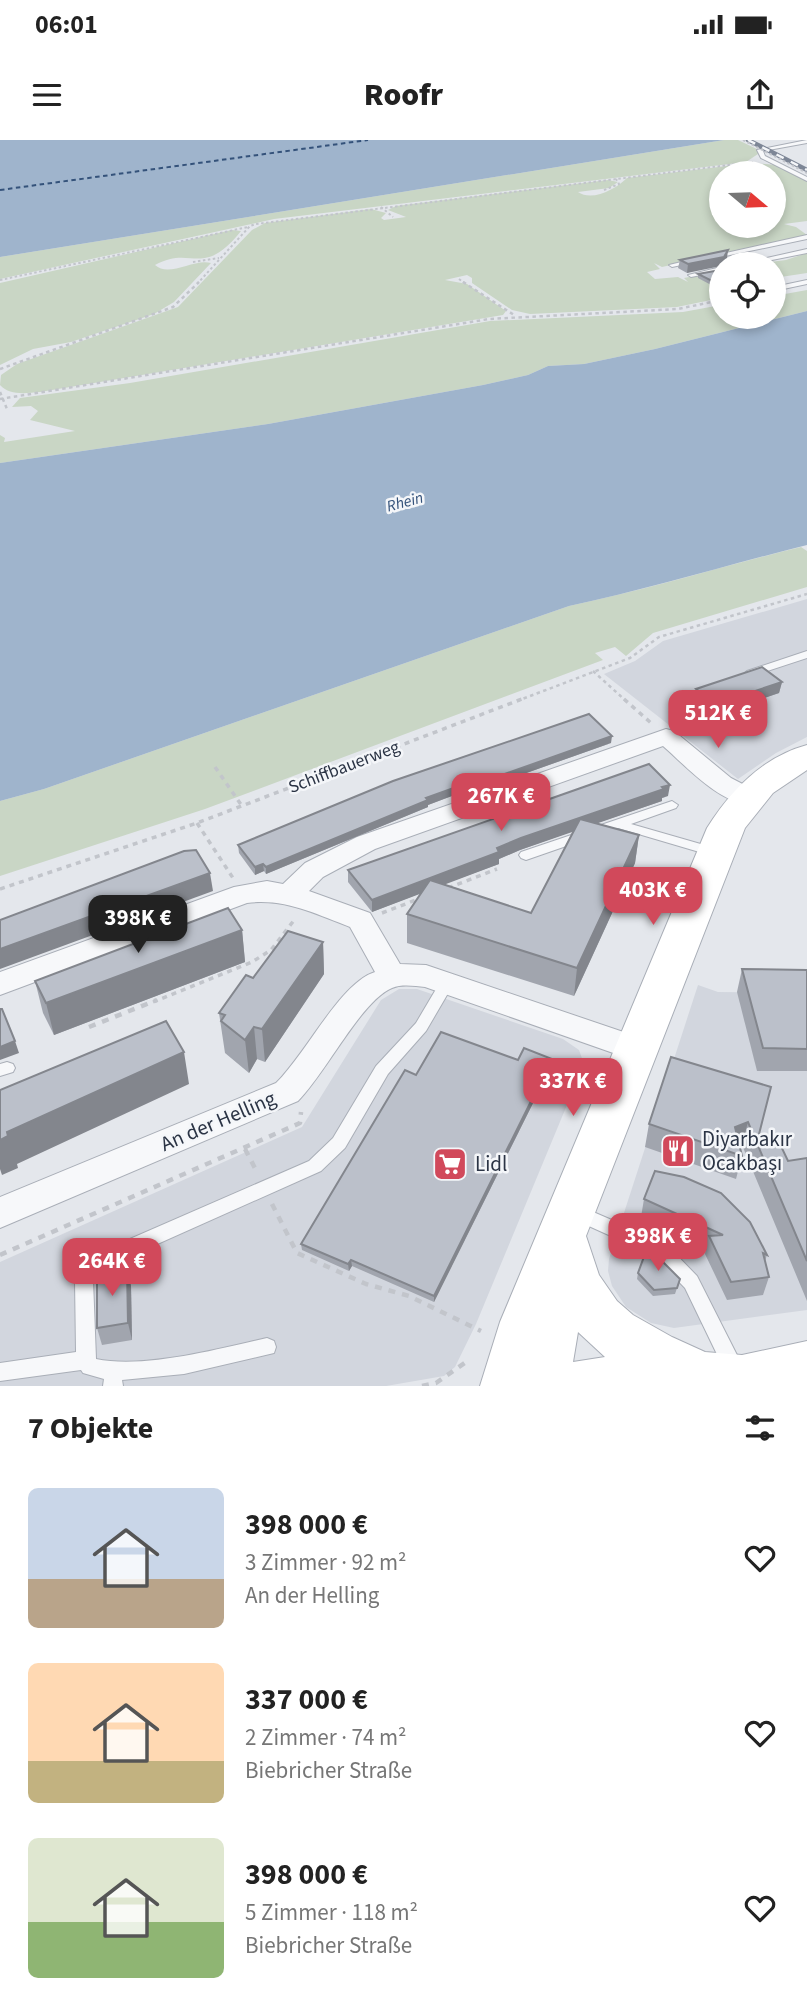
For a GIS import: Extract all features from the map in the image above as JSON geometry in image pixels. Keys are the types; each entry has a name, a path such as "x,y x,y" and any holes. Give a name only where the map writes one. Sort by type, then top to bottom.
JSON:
{"street":[{"path":"299,897 314,870 366,843 666,736 722,784 747,797"},
{"path":"488,1373 526,1322 570,1231 636,1048 726,828 747,797 775,773 807,756"},
{"path":"0,984 244,894 267,891 299,897 361,921 391,974 409,972 447,983 636,1048"},
{"name":"An der Helling","path":"0,1213 287,1092 304,1079 360,993 375,981 391,974"},
{"path":"570,1231 582,1294 607,1329 720,1381"},
{"path":"542,1386 570,1231"},
{"path":"580,1386 652,1377 720,1381 807,1367"}],"lane":[{"path":"807,141 762,149 761,155 807,180"},
{"path":"672,265 807,237"},
{"path":"786,255 807,251"},
{"path":"691,275 709,271"},
{"path":"786,286 807,282"},
{"path":"735,678 807,654"},
{"path":"526,855 672,804"},
{"path":"618,824 717,853"},
{"path":"267,1347 113,1379 90,1367 85,1360 84,1280 90,1265 265,1189 315,1166 329,1156 382,1070 421,1027 447,983"},
{"path":"570,1231 659,1249 691,1282 720,1381"},
{"path":"0,1372 85,1360"}],"path":[{"path":"743,140 807,173"},
{"path":"0,280 275,220 769,160"},
{"path":"604,190 619,184 617,178"},
{"path":"381,207 393,217"},
{"path":"0,369 161,313 186,297 250,226"},
{"path":"193,261 221,258"},
{"path":"459,279 515,316"},
{"path":"2,399 515,316 678,309 709,303"},
{"path":"0,392 7,409"},
{"name":"Schiffbauerweg","path":"0,889 197,823 630,658 659,637 807,594"},
{"path":"593,671 666,736"},
{"path":"215,767 242,806"},
{"path":"197,823 244,894"},
{"path":"435,893 497,869"},
{"path":"89,1027 252,962 271,950 299,897"},
{"path":"361,921 423,897"},
{"path":"0,1255 300,1123 304,1079"},
{"path":"245,1149 297,1253 366,1284 409,1296 481,1331"},
{"path":"422,1386 488,1373"}],"shaded area":[{"path":"807,599 807,737 776,753 738,779 604,674 635,661 663,641"},
{"path":"698,985 718,992 807,993 807,1310 674,1328 651,1323 626,1307 612,1286 608,1271 609,1259"},
{"path":"399,989 417,989 563,1039 579,1050 584,1064 476,1324 455,1367 444,1376 386,1386 0,1386 0,1262 302,1127 381,1000"}],"green space":[{"path":"724,140 738,140 759,150 758,154 748,161 709,161 709,166 274,219 0,279 0,257"},
{"path":"709,168 709,238 786,238 786,224 796,227 807,235 730,252 709,252 709,257 662,267 654,263 660,269 647,272 655,279 678,277 688,282 684,278 709,273 709,300 677,307 530,314 512,310 472,283 472,278 467,275 445,280 467,284 506,311 503,315 40,392 13,392 0,385 1,375 17,364 178,307 252,230 265,223 371,209 386,213 381,218 384,220 406,217 388,210 396,206 608,180 618,182 609,188 578,192 590,196 617,186 627,178"},
{"path":"786,170 807,181 807,221 786,224"},
{"path":"232,230 241,231 228,246 216,254 206,258 179,258 155,265 174,269 197,263 211,263 174,302 154,314 71,342 33,349 0,365 0,283"},
{"path":"807,253 807,273 786,276 786,260"},
{"path":"807,290 807,311 786,316 786,294"},
{"path":"709,307 709,329 735,329 584,364 548,366 528,375 483,385 268,424 0,463 0,435 5,438 4,442 75,431 30,420 38,411 31,406 12,407 20,398 130,383 490,321 683,312"},
{"path":"801,547 807,551 807,587 653,633 626,656 615,647 595,653 603,660 205,809 0,876 0,801 44,789 569,606"}],"water":[{"path":"0,140 724,140 0,257"},
{"name":"Rhein","path":"807,311 807,545 569,606 44,789 0,801 0,463 268,424 483,385 528,375 548,366 584,364 735,329 786,329 786,316"}],"building":[{"path":"709,254 709,260 688,264 680,260"},
{"path":"709,272 709,280 698,274"},
{"path":"762,667 782,682 746,694 756,702 725,713 696,689"},
{"path":"589,714 612,736 468,787 465,784 426,798 428,800 266,867 263,864 255,867 238,845 393,781"},
{"path":"649,764 670,785 521,838 497,848 499,852 372,900 348,870"},
{"path":"580,819 639,835 577,968 407,914 430,880 531,913"},
{"path":"196,850 210,873 0,949 0,920 184,851"},
{"path":"228,908 242,930 46,1003 35,981"},
{"path":"288,931 323,942 262,1029 254,1027 245,1040 221,1021 225,1015 219,1013 246,975 253,978"},
{"path":"742,969 807,970 807,1049 763,1048"},
{"path":"0,1009 15,1041 0,1047"},
{"path":"166,1021 184,1052 7,1132 8,1136 0,1140 0,1090"},
{"path":"441,1032 518,1060 524,1048 552,1059 434,1296 351,1260 348,1264 301,1244 405,1070 416,1075"},
{"path":"671,1057 771,1087 758,1138 780,1144 788,1161 807,1158 807,1261 748,1122 735,1127 742,1156 649,1124"},
{"path":"655,1171 684,1177 721,1193 750,1222 767,1255 763,1253 769,1277 731,1282 709,1236 723,1235 644,1199"},
{"path":"654,1253 680,1279 677,1288 654,1290 638,1273 645,1254"},
{"path":"127,1268 128,1323 97,1328 97,1273"}],"ferry route":[{"path":"0,190 368,140"}],"railway":[{"path":"748,140 807,170"}],"place":[{"name":"Diyarbakır Ocakbaşı","path":"678,1151"},
{"name":"Lidl","path":"450,1164"}]}
